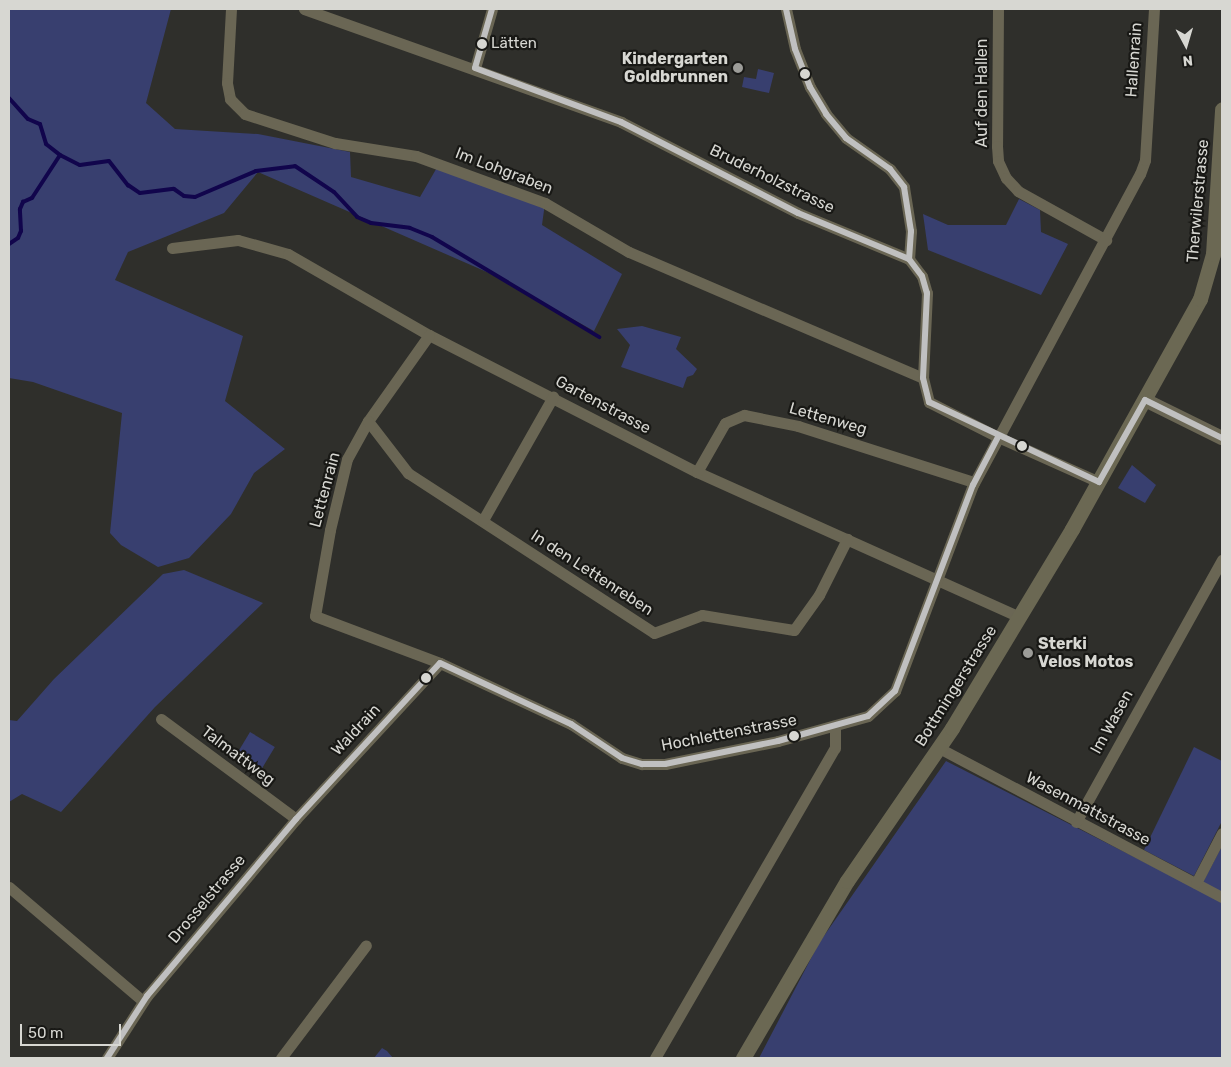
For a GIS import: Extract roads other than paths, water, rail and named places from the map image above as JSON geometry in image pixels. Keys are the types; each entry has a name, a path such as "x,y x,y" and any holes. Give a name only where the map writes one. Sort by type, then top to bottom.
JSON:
{"main road":[{"name":"Therwilerstrasse","path":"1145,400 1200,299 1210,270 1219,197 1222,110"},
{"name":"Bottmingerstrasse","path":"743,1058 846,881 939,748 1099,482 1145,400"}],"street":[{"name":"Im Lohgraben","path":"230,9 227,83 230,100 245,114 336,143 416,156 545,202 629,252 923,378"},
{"name":"Bruderholzstrasse","path":"304,9 475,68 620,122 798,213 909,259"},
{"path":"475,68 492,9"},
{"path":"786,9 801,64 826,114 846,138 890,169 904,187 912,231 909,259 920,271 928,293 923,378 926,397 936,408 1099,482"},
{"name":"Auf den Hallen","path":"998,9 998,161 1006,178 1018,191 1106,240"},
{"name":"Hallenrain","path":"998,437 1133,192 1145,160 1154,9"},
{"name":"Gartenstrasse","path":"172,248 238,240 288,254 429,335 697,472 1019,617"},
{"name":"Lettenrain","path":"315,616 330,530 348,459 368,421 429,335"},
{"path":"483,520 553,397"},
{"path":"1145,400 1222,438"},
{"name":"Lettenweg","path":"697,472 725,424 744,415 798,426 974,482"},
{"name":"In den Lettenreben","path":"368,421 408,473 654,633 702,615 794,630 819,594 847,539"},
{"name":"Hochlettenstrasse","path":"315,616 440,664 570,724 622,758 642,764 665,764 836,727 868,716 895,691 974,482 998,437"},
{"name":"Im Wasen","path":"1076,822 1222,560"},
{"name":"Waldrain","path":"296,818 440,664"},
{"name":"Talmattweg","path":"161,719 296,818"},
{"path":"655,1058 836,748 836,727"},
{"name":"Wasenmattstrasse","path":"939,748 1076,822 1222,897"},
{"name":"Drosselstrasse","path":"107,1058 143,1001 296,818"},
{"path":"1196,883 1222,833"},
{"path":"9,887 143,1001"},
{"path":"281,1058 366,945"}],"waterway":[{"path":"9,98 28,119 40,124 46,144 60,155 80,165 109,161 128,185 140,193 174,189 184,196 195,197 256,171 295,166 334,192 357,217 371,223 410,228 432,237 599,337"},
{"path":"9,244 18,238 21,231 20,209 23,202 32,198 60,155"}],"place":[{"name":"Lätten","path":"482,44"},
{"name":"Kindergarten Goldbrunnen","path":"738,68"},
{"name":"Sterki Velos Motos","path":"1028,653"}]}
